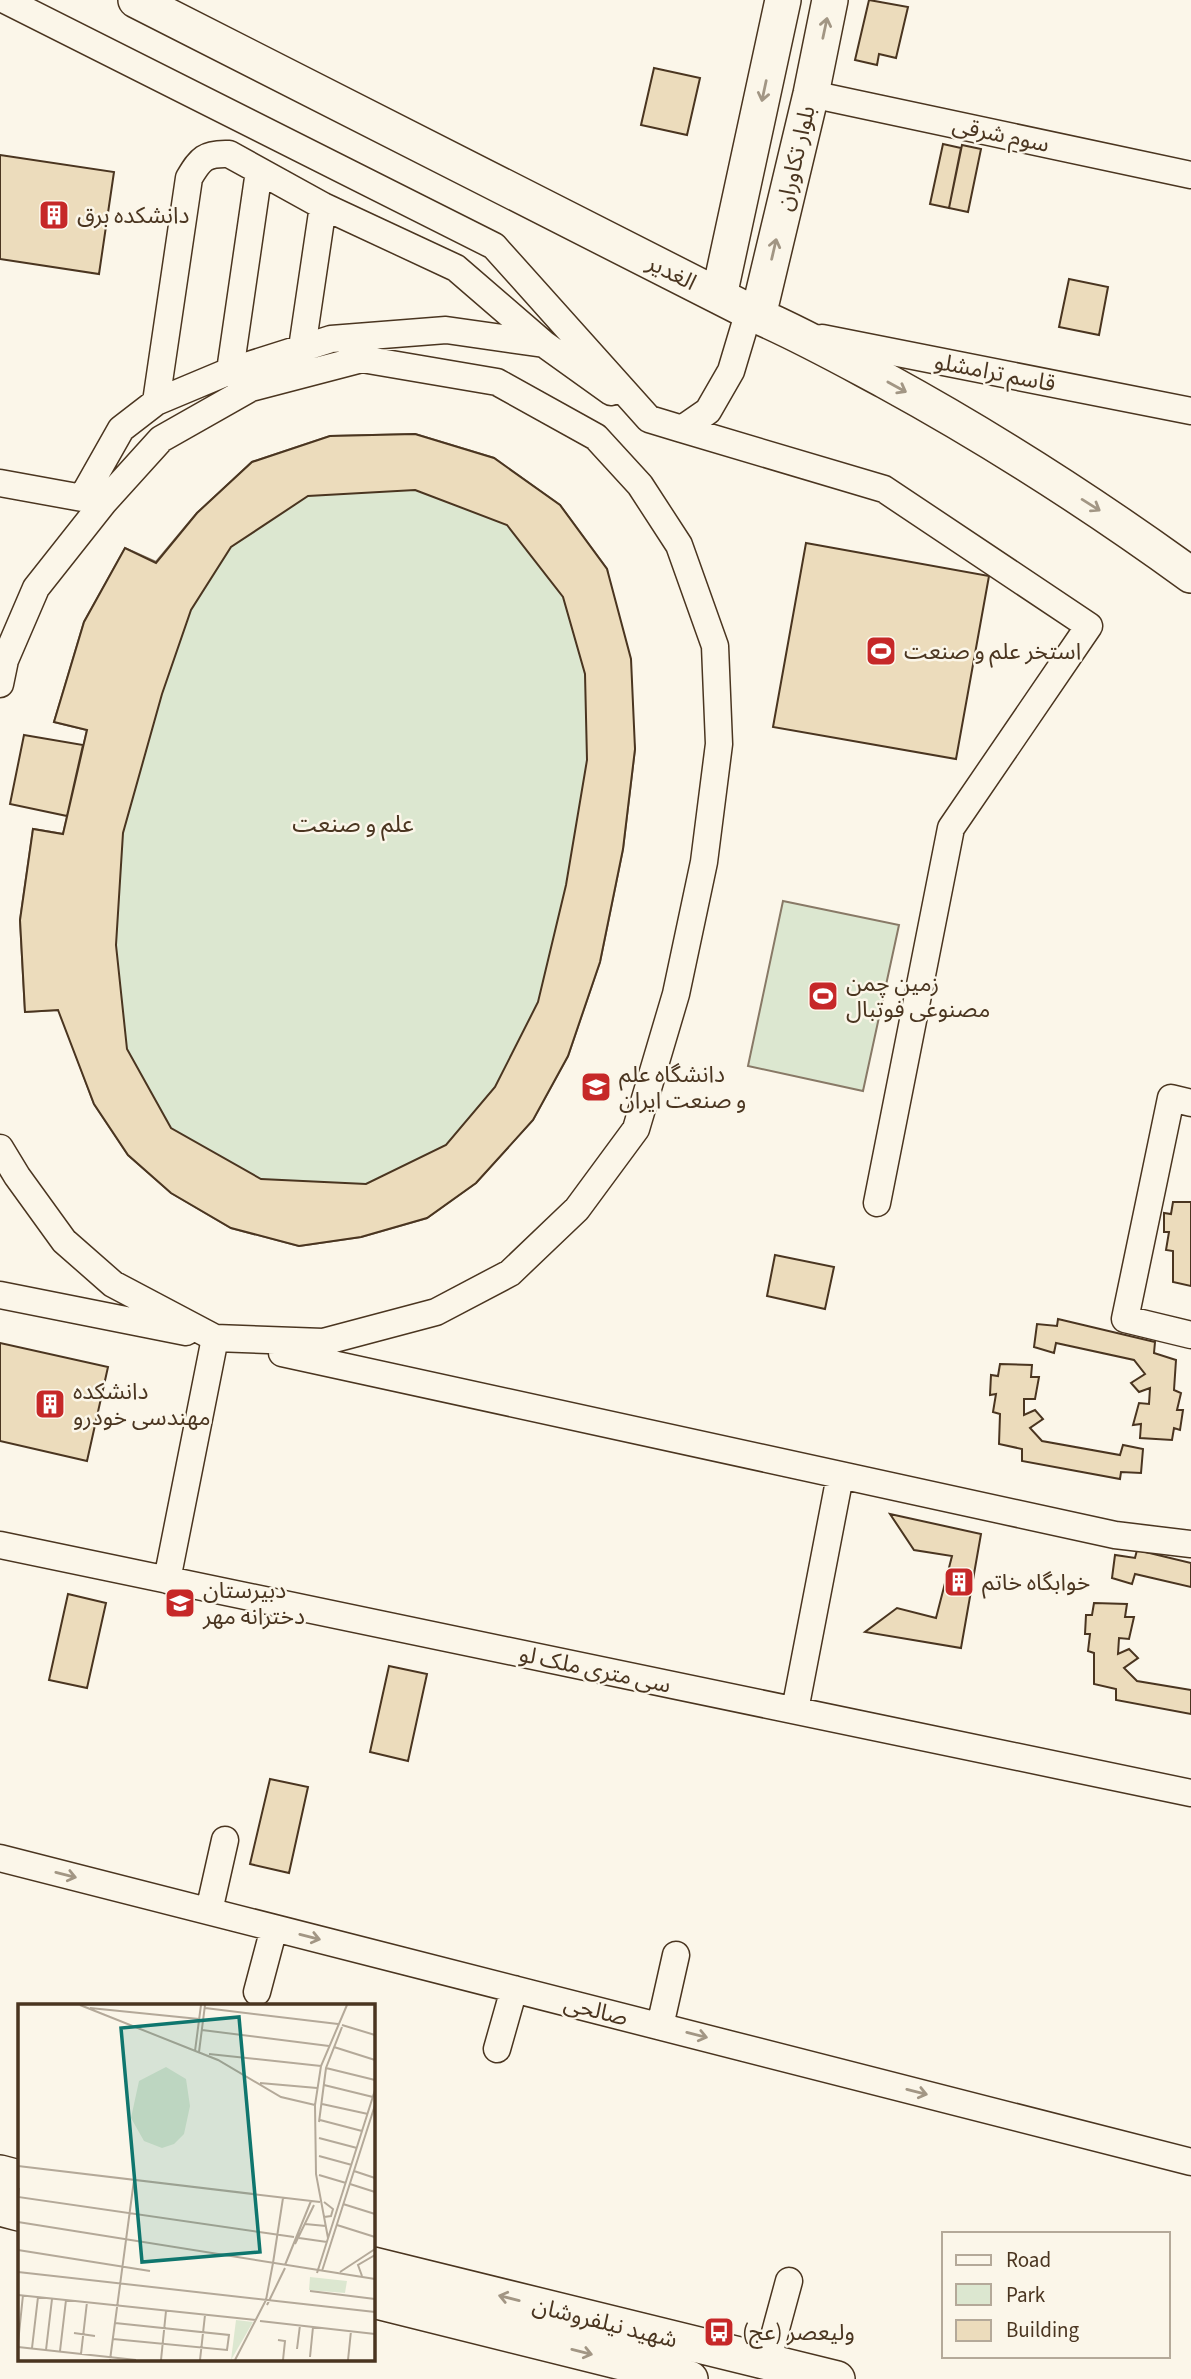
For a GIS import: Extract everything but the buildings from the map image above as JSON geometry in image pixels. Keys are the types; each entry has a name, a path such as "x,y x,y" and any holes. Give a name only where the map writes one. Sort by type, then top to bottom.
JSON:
{"main road":[{"name":"الغدیر","path":"136,0 742,308 799,333 946,414 1108,515 1191,575"},
{"name":"بلوار تکاوران","path":"742,308 783,0"},
{"name":"بلوار تکاوران","path":"742,308 811,94 830,0"},
{"path":"0,2174 18,2178"},
{"path":"0,2208 18,2213"},
{"name":"شهید نیلفروشان","path":"374,2265 837,2379"},
{"name":"شهید نیلفروشان","path":"374,2300 690,2379"}],"street":[{"path":"5,0 494,246 649,419"},
{"name":"سوم شرقی","path":"811,94 1191,175"},
{"path":"156,402 189,178 199,161 214,153 229,154 323,206 456,268 544,344 649,419 884,489 1089,626 951,828 877,1203"},
{"path":"230,371 259,170"},
{"path":"302,348 323,206"},
{"path":"682,429 708,411 731,371 742,308"},
{"path":"0,684 5,660 36,588 93,500 121,429 156,402 230,371 331,339 446,330 544,344"},
{"name":"قاسم ترامشلو","path":"799,333 1191,411"},
{"path":"0,1148 64,1241 113,1284 215,1338 323,1342 436,1312 510,1273 577,1209 636,1129 676,994 705,862 719,744 715,646 679,545 640,485 596,437 497,382 362,359 251,388 161,439 93,500"},
{"path":"0,483 93,500"},
{"path":"1191,1103 1171,1098 1125,1320 1191,1335"},
{"path":"0,1295 215,1338 1115,1535 1191,1544"},
{"path":"167,1580 215,1338"},
{"path":"794,1710 840,1476"},
{"name":"سی متری ملک لو","path":"0,1545 1191,1793"},
{"path":"209,1911 225,1840"},
{"name":"صالحی","path":"0,1858 1191,2162"},
{"path":"257,1992 274,1928"},
{"path":"660,2026 676,1955"},
{"path":"497,2049 514,1989"},
{"path":"767,2362 789,2281"}],"green space":[{"path":"415,434 494,458 560,505 607,569 635,749 623,849 600,962 568,1056 533,1120 476,1183 427,1218 361,1237 299,1246 231,1228 171,1193 128,1155 94,1104 59,1010 25,1012 20,920 33,829 63,834 87,730 54,722 84,622 125,548 156,562 197,513 252,462 330,436"},
{"name":"زمین چمن مصنوعی فوتبال","path":"783,901 899,925 863,1091 748,1066"}],"place":[{"name":"دانشکده برق","path":"54,215"},
{"name":"استخر علم و صنعت","path":"881,651"},
{"name":"زمین چمن مصنوعی فوتبال","path":"823,996"},
{"name":"دانشگاه علم و صنعت ایران","path":"596,1087"},
{"name":"دانشکده مهندسی خودرو","path":"50,1404"},
{"name":"خوابگاه خاتم","path":"959,1582"},
{"name":"دبیرستان دخترانه مهر","path":"180,1603"},
{"name":"ولیعصر (عج)","path":"719,2332"}],"district":[{"name":"علم و صنعت","path":"353,824"}]}
